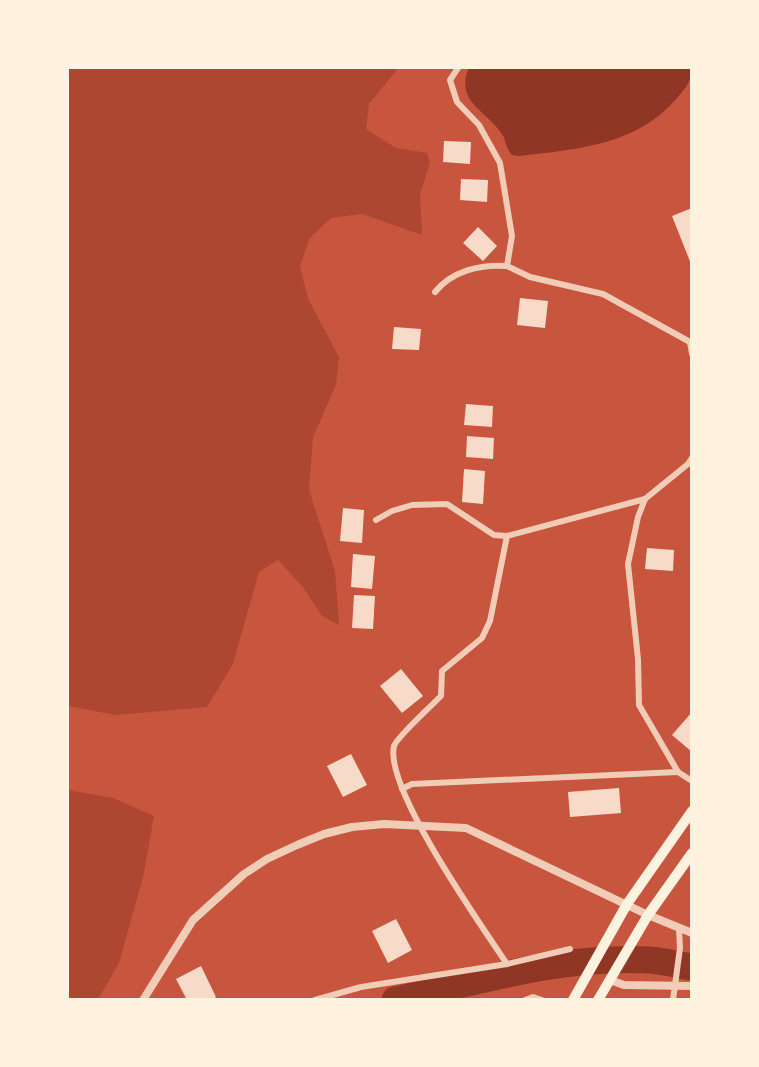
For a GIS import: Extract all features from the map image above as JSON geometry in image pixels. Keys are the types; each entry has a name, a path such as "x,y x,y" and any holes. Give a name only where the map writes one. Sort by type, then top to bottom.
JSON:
{"highway":[{"path":"574,998 627,904 692,811"},
{"path":"598,999 648,915 692,853"}],"street":[{"path":"458,68 450,81 457,102 479,125 500,163 512,236 507,266"},
{"path":"435,292 463,270 492,265 507,266 530,277 603,294 691,342 692,354"},
{"path":"376,520 392,511 412,505 447,504 494,535 507,536 645,500 688,464 692,458"},
{"path":"645,500 638,517 628,564 638,659 639,705 678,772 692,782"},
{"path":"507,536 490,621 482,638 442,671 441,696 394,744 392,761 402,789 419,824 507,964"},
{"path":"402,789 412,784 678,772"},
{"path":"142,999 192,920 244,874 267,859 324,834 352,827 419,824 466,828 678,929 692,933"},
{"path":"673,999 681,948 678,929"},
{"path":"315,999 361,987 507,964 570,950"},
{"path":"610,980 624,985 675,982 692,986"},
{"path":"525,999 533,997 542,999"}],"shaded area":[{"path":"68,68 398,68 369,104 366,129 396,148 427,153 430,163 420,194 422,235 362,214 331,218 309,239 300,266 308,299 339,357 336,385 313,437 309,490 335,571 339,625 322,616 303,587 278,560 259,572 233,664 207,707 116,715 68,706"},
{"path":"469,68 691,68 691,73 687,85 676,99 660,115 643,127 624,136 583,147 519,156 512,155 502,134 469,97 465,79"},
{"path":"68,790 113,798 154,816 143,877 119,963 98,999 68,999"}],"building":[{"path":"444,141 471,142 470,164 443,162"},
{"path":"461,179 488,180 487,202 460,200"},
{"path":"692,208 692,264 691,264 672,216"},
{"path":"478,227 497,246 483,261 463,243"},
{"path":"520,298 548,301 545,328 517,325"},
{"path":"394,327 421,329 419,350 392,349"},
{"path":"466,404 493,406 492,427 464,425"},
{"path":"467,436 494,438 493,459 466,457"},
{"path":"464,469 485,471 483,504 462,502"},
{"path":"343,508 364,510 362,543 340,541"},
{"path":"647,548 674,550 673,571 645,569"},
{"path":"353,554 375,556 372,589 351,587"},
{"path":"354,595 375,596 373,629 352,628"},
{"path":"401,669 423,696 402,713 380,686"},
{"path":"692,712 692,752 672,735"},
{"path":"351,754 367,785 343,797 327,766"},
{"path":"619,788 621,813 570,817 568,792"},
{"path":"396,919 412,950 388,963 372,931"},
{"path":"201,966 216,997 212,1000 187,1000 176,979"}],"waterway":[{"path":"395,1000 521,971 585,961 650,960 692,967"}]}
